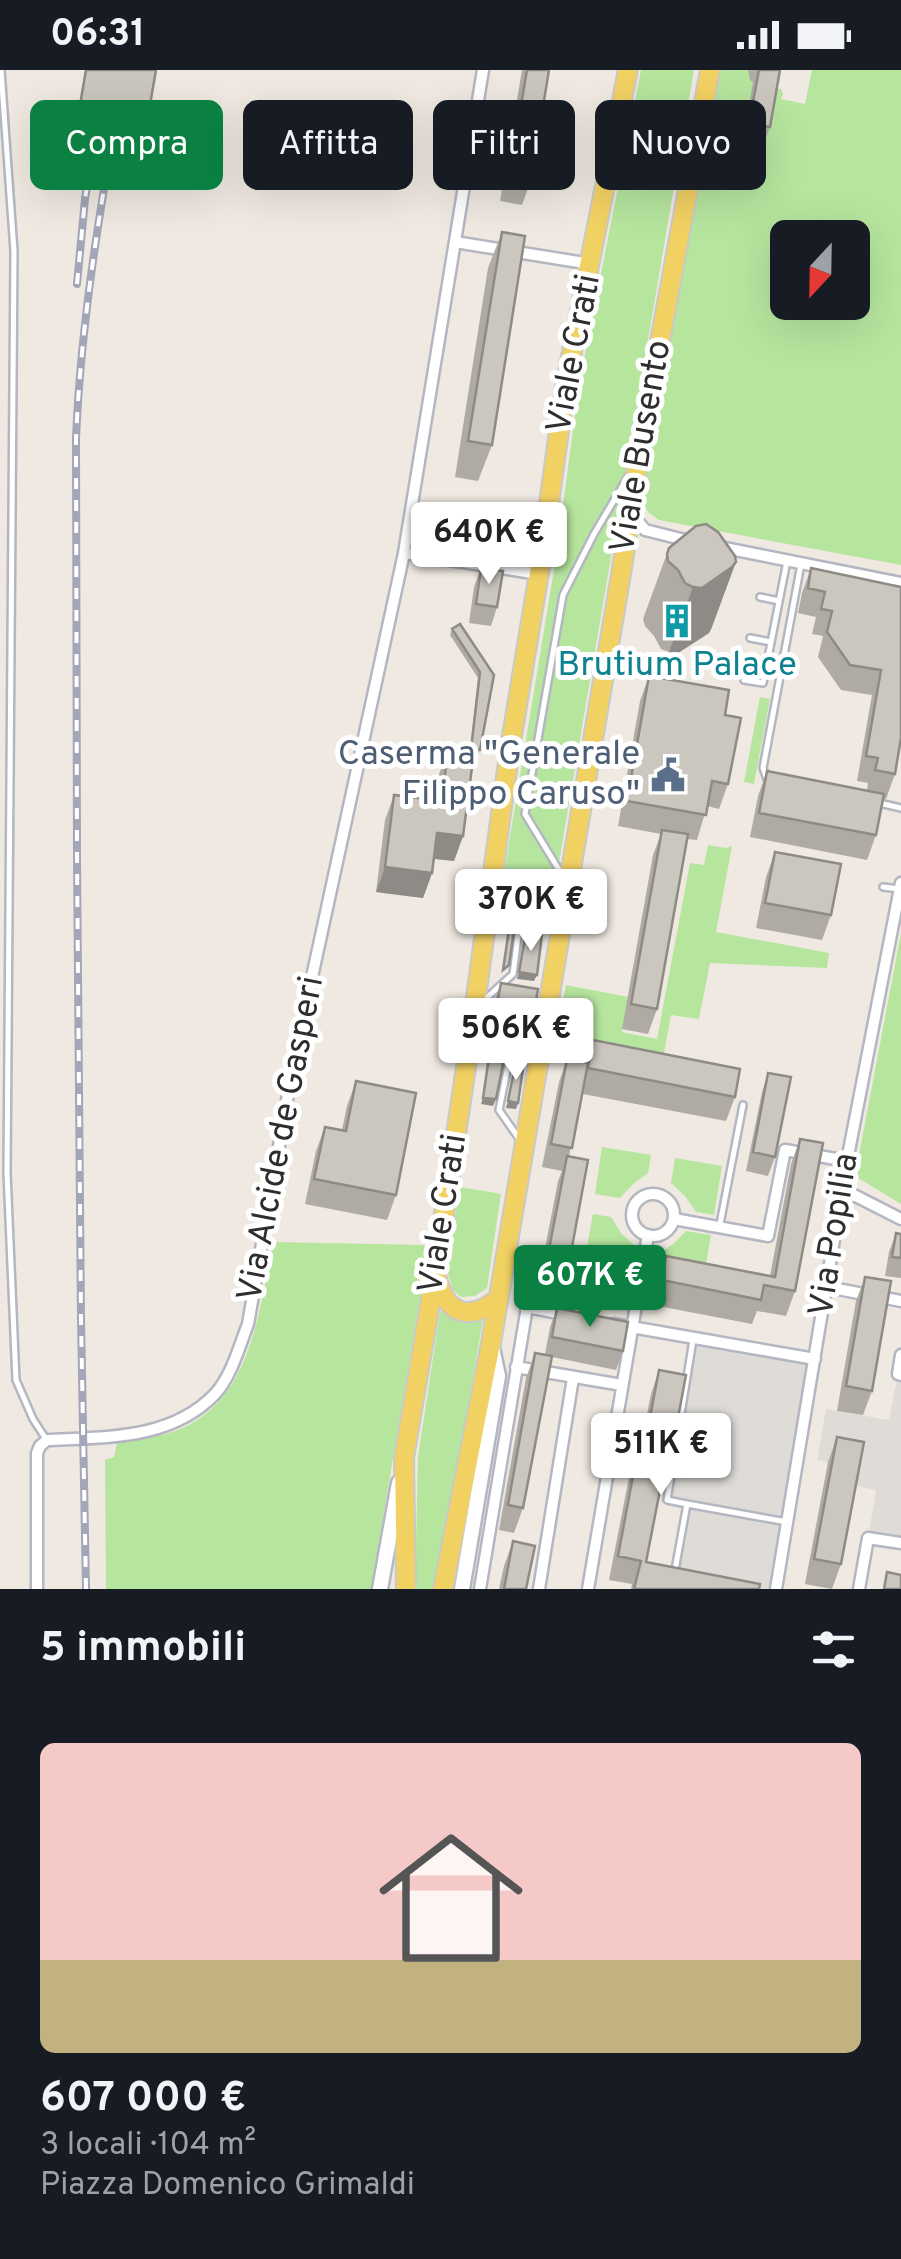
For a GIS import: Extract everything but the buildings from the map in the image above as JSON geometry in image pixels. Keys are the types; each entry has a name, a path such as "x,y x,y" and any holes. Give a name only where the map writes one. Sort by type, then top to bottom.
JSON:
{"main road":[{"name":"Viale Crati","path":"406,1589 404,1458 436,1274 510,748 566,387 628,70"},
{"name":"Viale Busento","path":"443,1589 499,1298 638,460 710,70"},
{"path":"436,1274 446,1303 459,1311 481,1310 499,1298"}],"street":[{"name":"Via Alcide de Gasperi","path":"47,1440 138,1434 167,1426 192,1413 217,1392 233,1365 248,1324 294,1060 404,554 482,70"},
{"path":"455,242 591,264"},
{"path":"630,512 645,530 696,543"},
{"path":"714,546 901,583"},
{"path":"404,554 442,564 539,574"},
{"name":"Via Popilia","path":"776,1589 842,1188 900,886"},
{"path":"674,1219 768,1236 785,1150 847,1161"},
{"path":"842,1188 901,1218"},
{"path":"662,1195 672,1206 672,1226 662,1234 648,1235 636,1228 632,1208 641,1196 662,1195"},
{"path":"588,1589 648,1235"},
{"path":"826,1287 901,1300"},
{"path":"480,1589 528,1307 580,1318"},
{"path":"597,1321 815,1359"},
{"path":"462,1589 498,1376 491,1343"},
{"path":"901,1355 901,1374"},
{"path":"516,1368 622,1386"},
{"path":"539,1589 573,1378"},
{"path":"37,1589 37,1454 47,1440"},
{"path":"380,1589 404,1458"},
{"path":"859,1589 868,1538 901,1544"}],"lane":[{"path":"1,70 14,251 9,1212 16,1380 33,1420 47,1440"},
{"path":"568,884 526,814 528,799 564,595 594,534 638,460"},
{"path":"744,680 763,683 786,560"},
{"path":"776,784 763,773 801,563"},
{"path":"760,597 779,601"},
{"path":"750,638 771,642"},
{"path":"869,802 901,808"},
{"path":"883,886 900,886"},
{"path":"475,1009 512,974 519,929 490,894"},
{"path":"525,1147 499,1110 509,1061 542,1036"},
{"path":"720,1228 744,1105"},
{"path":"694,1339 667,1500 788,1522"},
{"path":"674,1574 687,1504"}],"green space":[{"path":"641,70 694,70 689,100 635,100"},
{"path":"720,70 773,70 760,86 781,89 781,99 805,104 812,70 901,70 901,565 659,520 640,500 696,190 766,190 766,100 714,100"},
{"path":"617,190 674,190 549,921 503,879 556,558 579,385"},
{"path":"760,697 770,699 754,784 744,782"},
{"path":"708,845 732,846 716,932 829,953 827,968 710,963 699,1019 671,1015 661,1069 554,1049 566,985 628,997 622,1032 657,1039 690,863 704,865"},
{"path":"901,933 901,1204 855,1176"},
{"path":"602,1147 651,1155 648,1173 620,1198 595,1194"},
{"path":"675,1158 722,1166 714,1215 696,1212 671,1183"},
{"path":"460,1187 501,1194 487,1288 475,1296 461,1297 453,1290 446,1268"},
{"path":"593,1214 611,1217 635,1246 630,1271 584,1263"},
{"path":"686,1231 711,1235 703,1282 654,1273 657,1255"},
{"path":"273,1242 424,1245 428,1249 371,1589 106,1589 105,1460 114,1457 118,1439 172,1432 198,1419 219,1401 247,1354"},
{"path":"440,1311 460,1320 483,1320 436,1589 415,1589 418,1457"}],"shaded area":[{"path":"693,1339 815,1359 776,1589 674,1574 687,1504 667,1500"},
{"path":"898,1374 901,1543 868,1538 876,1490 851,1485 854,1467 817,1460 826,1409 889,1420"}],"railway":[{"path":"77,284 85,199 106,70"},
{"path":"86,1589 76,439 88,300 124,70"}],"place":[{"name":"Brutium Palace","path":"677,621"},
{"name":"Caserma \"Generale Filippo Caruso\"","path":"668,775"}]}
